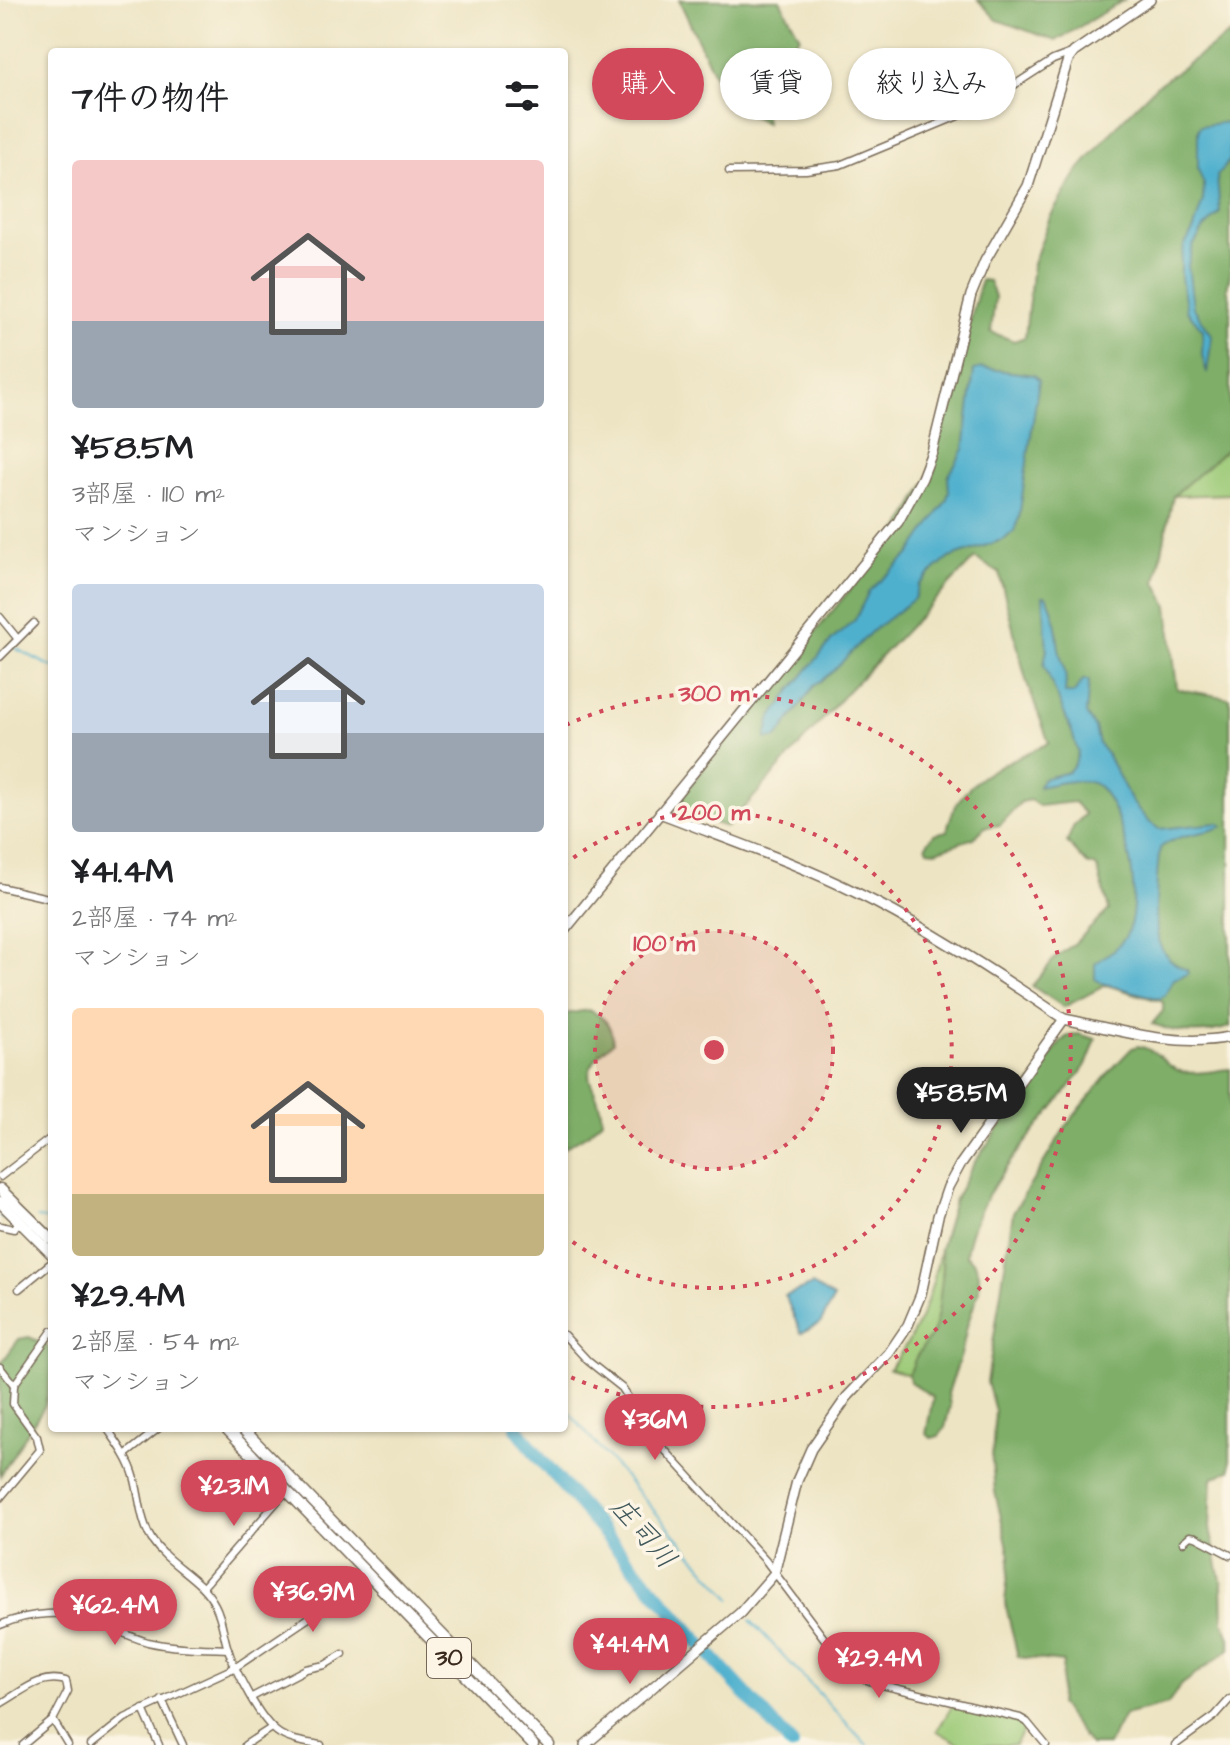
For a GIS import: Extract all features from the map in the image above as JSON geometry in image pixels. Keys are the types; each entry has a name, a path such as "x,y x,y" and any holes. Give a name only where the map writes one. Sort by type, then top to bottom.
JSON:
{"main road":[{"path":"0,1189 48,1236"},
{"path":"1,1204 48,1250"},
{"name":"30","path":"230,1432 533,1745"},
{"name":"30","path":"246,1432 549,1745"}],"street":[{"path":"729,171 806,170 840,165 991,100 1053,60 1074,52 1150,0"},
{"path":"568,926 898,522 911,501 932,452 974,286 1028,186 1064,69 1074,52"},
{"path":"0,617 17,638"},
{"path":"0,657 34,623"},
{"path":"660,813 861,894 1068,1020 1170,1041 1204,1042 1230,1037"},
{"path":"0,887 48,898"},
{"path":"585,1745 754,1599 774,1574 797,1481 811,1449 837,1410 889,1353 908,1325 921,1294 931,1238 948,1187 960,1165 1068,1020"},
{"path":"0,1177 48,1140"},
{"path":"0,1226 14,1229 19,1221"},
{"path":"19,1289 48,1265"},
{"path":"0,1498 40,1450 37,1437 13,1404 14,1385 48,1337"},
{"path":"568,1339 588,1361 622,1388 653,1437 766,1561 841,1661 853,1672 878,1684 1020,1718 1046,1745"},
{"path":"0,1367 14,1385"},
{"path":"110,1432 134,1473 144,1522 152,1540 203,1587 216,1607 236,1667 271,1728 291,1739 321,1745"},
{"path":"125,1455 154,1432"},
{"path":"203,1587 288,1489"},
{"path":"1183,1542 1190,1536 1196,1537 1230,1555"},
{"path":"91,1745 125,1718 236,1667 325,1607 366,1570"},
{"path":"0,1625 34,1615 72,1615 153,1643 228,1649"},
{"path":"252,1697 343,1654"},
{"path":"0,1704 33,1683 66,1681 68,1691 53,1720 23,1745"},
{"path":"1175,1745 1228,1709 1230,1699"},
{"path":"162,1700 183,1745"},
{"path":"143,1709 159,1745"},
{"path":"53,1720 68,1745"},
{"path":"245,1745 271,1728"}],"green space":[{"path":"679,0 780,0 800,37 786,48 720,48 720,87"},
{"path":"978,0 1124,0 1056,41 997,20"},
{"path":"1230,34 1230,274 1227,289 1230,298 1230,446 1173,496 1156,582 1168,606 1177,689 1230,698 1230,1027 1190,1032 1152,1024 1163,1011 1163,1002 1106,985 1064,1007 1032,986 1055,958 1109,910 1097,867 1087,864 1067,842 1073,827 1085,814 1074,802 1039,806 1030,800 1021,802 1000,825 985,827 974,838 936,851 928,850 926,845 934,834 947,831 961,797 972,785 1000,766 1049,743 1026,680 999,573 975,558 846,693 727,827 678,811 675,804 901,527 926,482 936,453 981,280 989,281 995,297 991,332 1014,341 1025,337 1033,264 1050,217 1077,172 1156,86"},
{"path":"1230,446 1230,494 1173,496"},
{"path":"589,1010 599,1016 611,1030 613,1042 592,1064 589,1073 602,1120 589,1133 568,1146 568,1013"},
{"path":"1078,1034 1096,1039 1086,1065 997,1181 972,1230 966,1255 975,1263 979,1290 948,1393 950,1406 945,1428 939,1436 932,1438 926,1434 933,1397 910,1382 909,1375 916,1357 933,1332 938,1313 943,1270 940,1249 954,1201 974,1163 1060,1043 1066,1037"},
{"path":"1138,1046 1153,1051 1171,1067 1183,1072 1230,1069 1230,1470 1212,1479 1210,1528 1222,1584 1223,1622 1230,1638 1230,1649 1180,1686 1168,1704 1124,1715 1108,1745 1090,1745 1059,1704 1063,1662 1018,1657 1005,1602 1010,1556 995,1492 992,1459 995,1411 987,1382 1013,1213 1066,1126 1111,1070 1132,1048"},
{"path":"940,1249 942,1290 933,1331 909,1375 889,1369 923,1313"},
{"path":"29,1337 48,1348 48,1391 45,1405 0,1476 0,1365 19,1339"},
{"path":"953,1705 1017,1722 1025,1727 1015,1745 962,1745 937,1731"}],"water":[{"path":"1230,124 1230,160 1217,176 1220,213 1204,228 1193,246 1188,265 1193,307 1212,335 1207,373 1202,355 1203,330 1187,311 1181,260 1203,200 1204,185 1198,169 1198,130 1200,126"},
{"path":"982,368 1034,375 1039,380 1019,518 1014,531 1005,539 949,558 919,585 914,599 871,632 814,686 777,738 766,739 770,720 791,690 832,640 855,620 869,591 909,555 946,501 948,477 964,449 974,370"},
{"path":"1043,596 1046,596 1054,615 1065,674 1065,693 1074,693 1083,680 1089,680 1086,714 1132,802 1159,829 1218,823 1223,826 1175,839 1160,848 1156,897 1160,945 1165,954 1188,974 1174,979 1160,999 1095,979 1095,964 1123,940 1129,929 1133,908 1131,864 1120,824 1108,799 1102,789 1089,782 1039,787 1042,779 1068,772 1075,764 1078,752 1044,665 1047,649"},
{"path":"812,1285 834,1298 820,1324 801,1333 785,1296"}],"waterway":[{"path":"13,647 48,665"},
{"path":"0,1217 11,1217"},
{"path":"37,1218 48,1219"},
{"path":"568,1412 731,1599"},
{"name":"庄司川","path":"520,1432 710,1655 792,1745"},
{"path":"750,1620 867,1745"}]}
